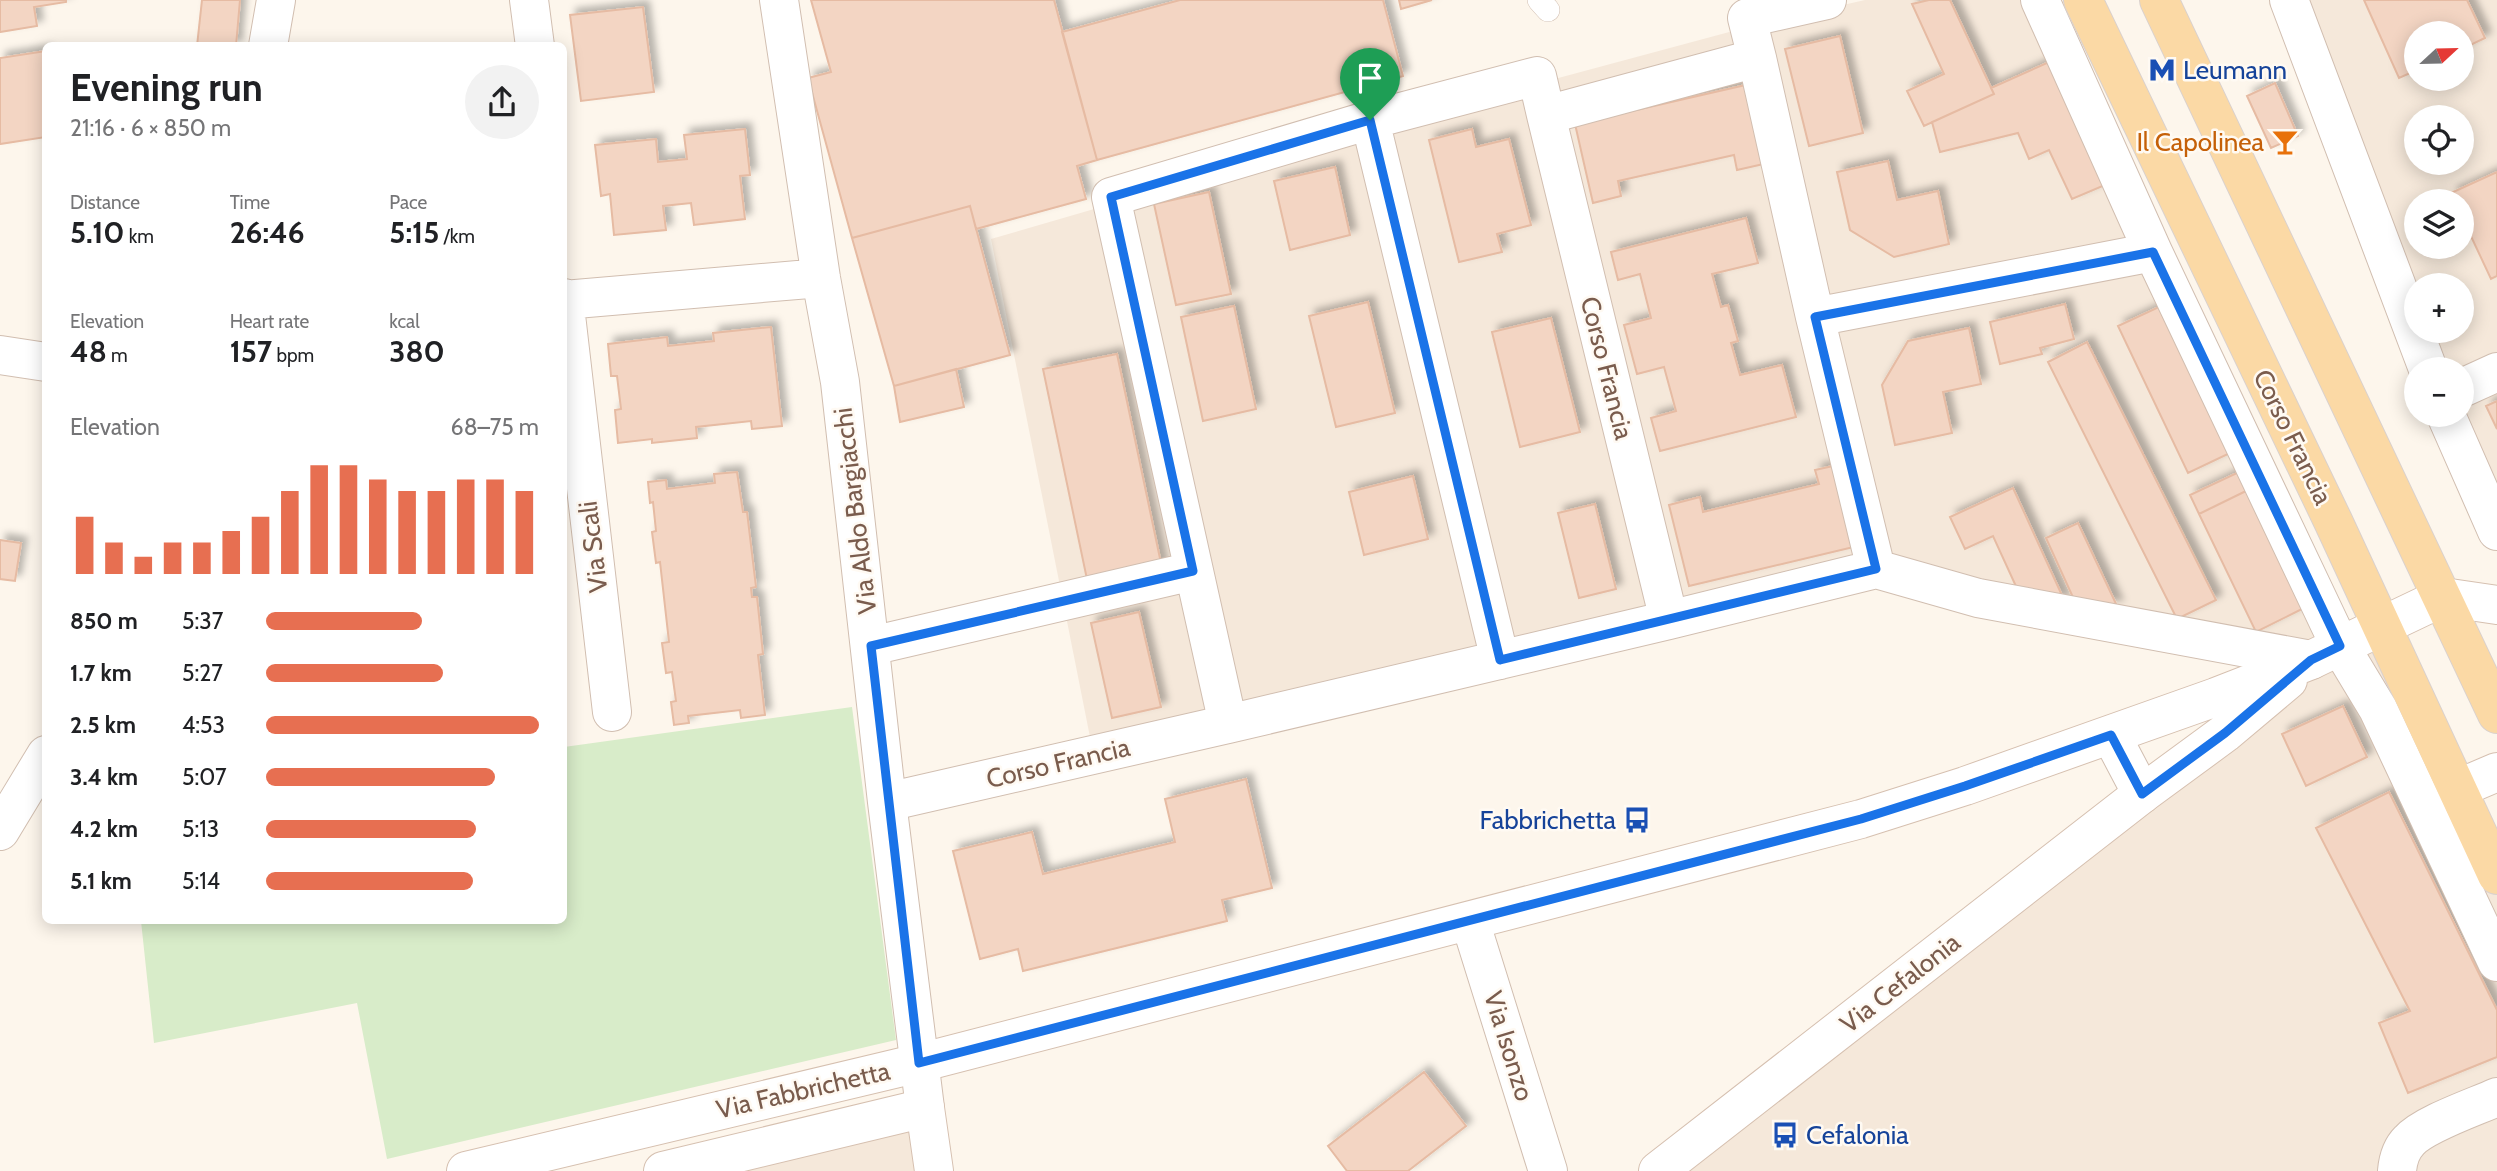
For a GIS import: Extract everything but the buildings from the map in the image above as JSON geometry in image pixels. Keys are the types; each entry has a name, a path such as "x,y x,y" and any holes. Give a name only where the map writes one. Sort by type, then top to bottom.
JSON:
{"main road":[{"name":"Corso Francia","path":"2083,0 2382,625 2497,875"},
{"path":"2159,0 2497,714"}],"street":[{"path":"269,42 276,0"},
{"path":"530,0 535,42"},
{"name":"Via Aldo Bargiacchi","path":"779,0 821,278 840,382 887,802 934,1171"},
{"path":"1827,0 1747,18 1876,569"},
{"name":"Corso Francia","path":"2040,0 2153,252 2326,653 2378,709 2497,962"},
{"path":"2289,0 2423,357"},
{"path":"1546,115 1757,58"},
{"name":"Corso Francia","path":"1228,724 1111,197 1370,120 1537,76 1669,620"},
{"path":"1370,120 1500,660"},
{"path":"1815,317 2153,252"},
{"path":"567,300 821,278"},
{"name":"Via Scali","path":"567,326 612,712"},
{"path":"0,355 42,361"},
{"path":"2474,383 2497,372"},
{"path":"2451,427 2497,531"},
{"name":"Corso Francia","path":"887,802 1500,660 1876,569 1978,598 2326,653"},
{"path":"871,646 1193,571"},
{"path":"2442,597 2497,604"},
{"name":"Via Fabbrichetta","path":"466,1171 919,1063 1861,819 2111,735 2326,653 2442,597"},
{"name":"Via Cefalonia","path":"1658,1171 2326,653"},
{"path":"2111,735 2142,794"},
{"path":"0,831 42,762"},
{"path":"2457,789 2497,772"},
{"name":"Via Isonzo","path":"1470,921 1548,1171"},
{"path":"2397,1171 2398,1158 2407,1142 2419,1132 2497,1097"},
{"name":"Via Fabbrichetta","path":"663,1171 925,1108"}],"shaded area":[{"path":"1865,0 2028,0 2325,634 2307,643 2071,607 1883,554 1091,742 991,239 1383,125 1759,24"},
{"path":"2289,0 2497,0 2497,522 2464,458 2463,427 2474,427 2474,357 2425,357 2420,343 2474,343 2474,273 2404,273 2404,301"},
{"path":"2380,632 2497,879 2497,1171 1664,1171 2313,665"},
{"path":"923,1111 931,1171 673,1171"}],"green space":[{"path":"852,707 896,1040 387,1159 357,1003 154,1043 141,924 567,924 567,747"}],"place":[{"name":"Leumann","path":"2162,70"},
{"name":"Il Capolinea","path":"2285,142"},
{"name":"Fabbrichetta","path":"1637,820"},
{"name":"Cefalonia","path":"1785,1135"}],"route":[{"path":"1370,120 1500,660 1876,569 1815,317 2153,252 2340,646 2311,660 2225,733 2142,794 2111,735 1861,819 919,1063 871,646 1193,571 1111,197 1370,120"}]}
